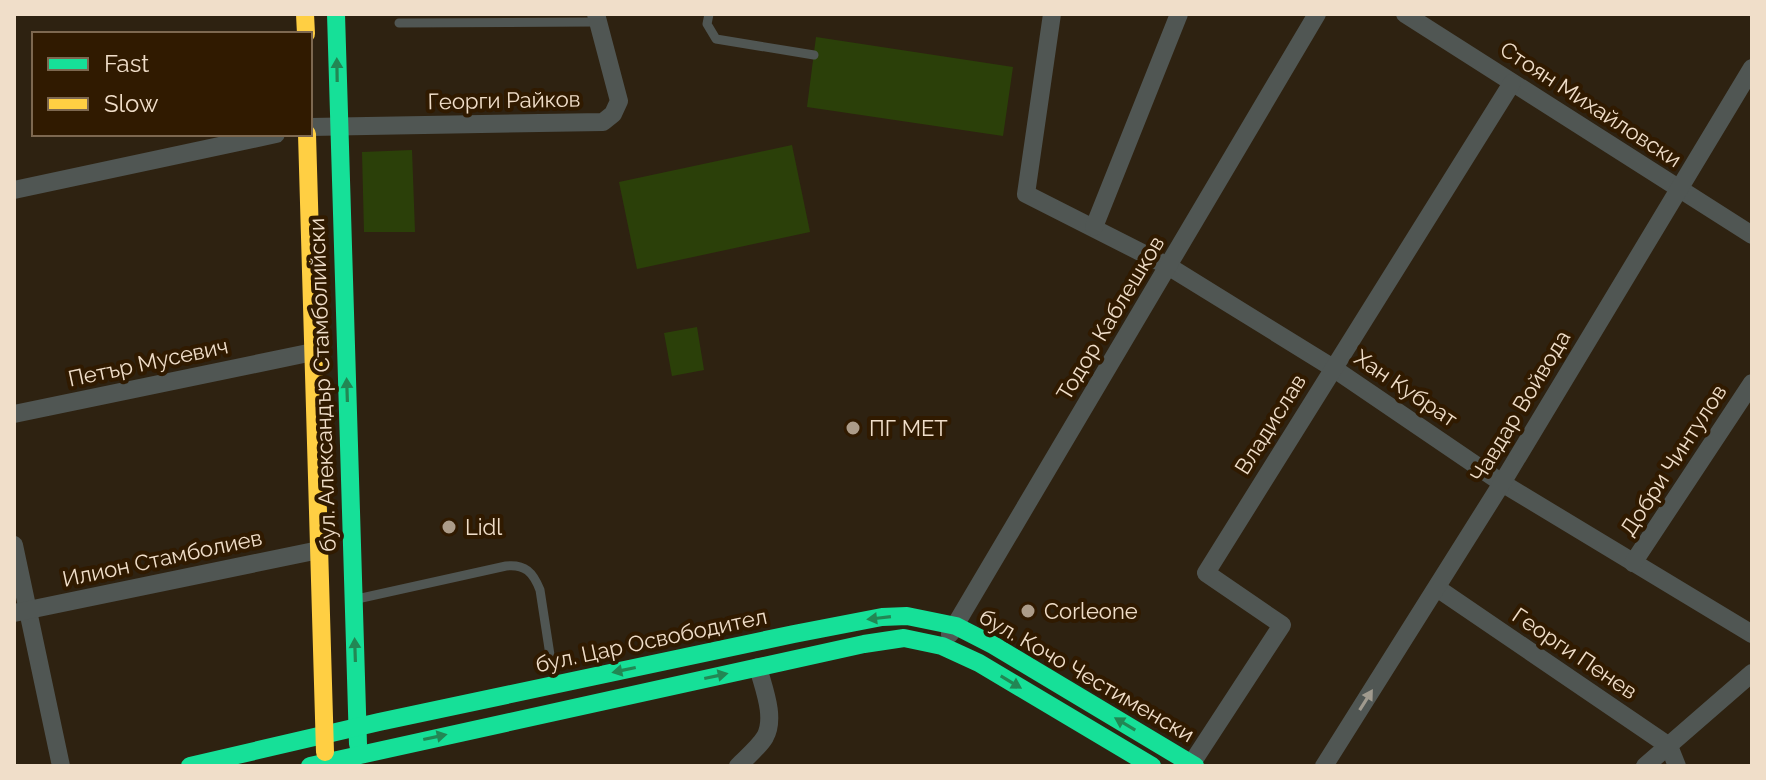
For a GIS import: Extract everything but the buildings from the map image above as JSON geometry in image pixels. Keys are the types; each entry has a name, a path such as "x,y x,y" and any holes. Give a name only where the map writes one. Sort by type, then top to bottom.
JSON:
{"street":[{"name":"бул. Александър Стамболийски","path":"336,14 358,760"},
{"name":"Хан Кубрат","path":"1052,14 1026,194 1168,266 1333,368 1502,483 1752,634"},
{"path":"1094,227 1179,14"},
{"name":"Тодор Каблешков","path":"942,646 1317,14"},
{"name":"Стоян Михайловски","path":"1405,14 1752,235"},
{"name":"Георги Райков","path":"338,126 603,122 613,114 619,101 597,18"},
{"name":"Чавдар Войвода","path":"1324,766 1502,483 1752,68"},
{"name":"Владислав","path":"1192,765 1282,625 1206,573 1512,83"},
{"path":"312,127 338,126"},
{"path":"14,190 267,136"},
{"name":"бул. Александър Стамболийски","path":"307,136 313,352 310,552 325,736 321,765"},
{"name":"Петър Мусевич","path":"14,414 313,352"},
{"name":"Добри Чинтулов","path":"1633,563 1752,383"},
{"path":"14,545 21,611 61,766"},
{"name":"Илион Стамболиев","path":"21,611 310,552"},
{"name":"Георги Пенев","path":"1437,588 1669,746"},
{"name":"бул. Цар Освободител","path":"325,736 882,617 907,616 956,626"},
{"name":"бул. Кочо Честименски","path":"956,626 993,645 1192,765"},
{"path":"321,765 358,760 887,639 920,640 942,646"},
{"name":"бул. Кочо Честименски","path":"942,646 979,663 1152,766"},
{"path":"740,766 765,737 769,724 768,705 758,667"},
{"path":"1645,766 1752,673"},
{"path":"190,766 325,736"},
{"path":"1669,746 1677,766"}],"lane":[{"path":"709,14 707,24 716,39 814,55"},
{"path":"399,23 597,18"},
{"path":"353,600 506,566 517,565 528,569 540,590 555,685"}],"green space":[{"path":"816,37 1013,67 1003,136 807,107"},
{"path":"792,145 810,232 637,269 619,182"},
{"path":"412,150 415,232 364,232 362,152"},
{"path":"697,327 704,370 672,376 664,333"}],"traffic: fast":[{"path":"336,14 358,744"},
{"path":"190,766 379,722 794,634 882,617 907,616 956,626 993,645 1195,766"},
{"path":"310,766 864,644 904,638 942,646 979,663 1152,766"}],"traffic: slow":[{"path":"305,14 306,32"},
{"path":"307,136 325,752"}],"place":[{"name":"ПГ МЕТ","path":"853,428"},
{"name":"Lidl","path":"449,527"},
{"name":"Corleone","path":"1028,611"}]}
